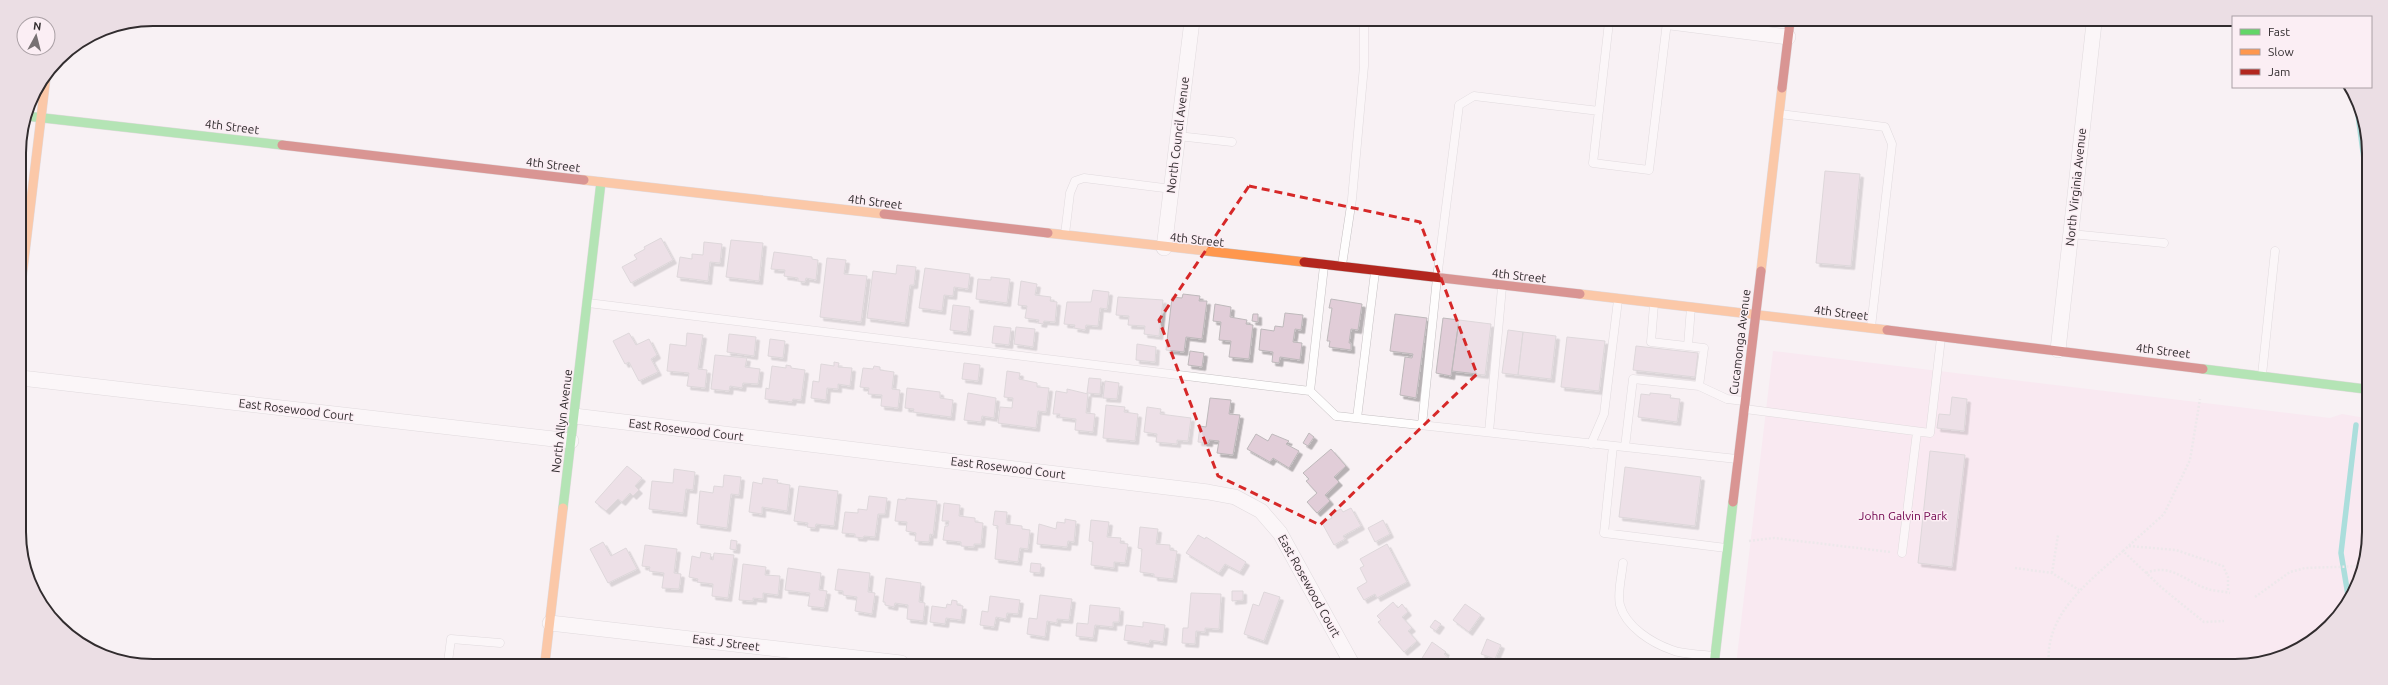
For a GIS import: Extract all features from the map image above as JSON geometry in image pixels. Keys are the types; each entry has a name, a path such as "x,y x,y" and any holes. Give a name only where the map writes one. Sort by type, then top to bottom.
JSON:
{"main road":[{"name":"Cucamonga Avenue","path":"1715,659 1789,30"},
{"path":"26,243 45,86"},
{"name":"4th Street","path":"31,117 1164,248 1941,336 2362,388"},
{"name":"North Allyn Avenue","path":"546,659 602,182"}],"street":[{"name":"North Council Avenue","path":"1164,248 1191,26"},
{"path":"1730,26 1789,30"},
{"name":"North Virginia Avenue","path":"2058,350 2094,26"},
{"name":"East Rosewood Court","path":"26,379 571,441"},
{"name":"East Rosewood Court","path":"574,416 1200,491 1235,497 1261,511 1280,533 1349,659"},
{"name":"East J Street","path":"550,623 866,659"}],"lane":[{"path":"1342,268 1352,199 1364,66 1364,26"},
{"path":"1609,26 1593,163 1649,170 1667,26"},
{"path":"1422,425 1437,278 1459,105 1474,96 1599,110"},
{"path":"1779,114 1885,127 1892,144 1870,328"},
{"path":"1178,136 1232,142"},
{"path":"1064,236 1070,193 1075,181 1084,178 1172,189"},
{"path":"2071,234 2164,243"},
{"path":"2262,375 2275,251"},
{"path":"1310,390 1324,266"},
{"path":"1357,418 1375,272"},
{"path":"1489,432 1502,286"},
{"path":"1591,444 1604,414 1618,299"},
{"path":"587,303 1310,390 1336,416 1738,459"},
{"path":"1655,303 1651,342 1704,348 1699,386"},
{"path":"1688,346 1691,307"},
{"path":"1625,447 1633,379 1699,386 1744,405 1930,433 1941,336"},
{"path":"1902,553 1917,432"},
{"path":"1614,446 1604,533 1728,548"},
{"path":"1623,562 1619,604 1624,616 1634,628 1648,638 1673,651 1710,659"},
{"path":"448,659 451,639 500,644"}],"path":[{"path":"2048,659 2057,618 2079,590 2164,514 2190,460 2200,399"},
{"path":"2052,573 2058,535"},
{"path":"1748,541 1774,538 1902,553"},
{"path":"2129,546 2176,550 2223,566 2228,577 2229,593 2205,589 2180,573 2165,571 2146,573"},
{"path":"2123,551 2146,573 2204,622 2224,621"},
{"path":"2255,597 2290,572 2305,568 2357,567"},
{"path":"2015,568 2052,573 2079,590"}],"highlighted area":[{"path":"1249,186 1420,222 1477,374 1320,525 1218,476 1159,320"}],"green space":[{"name":"John Galvin Park","path":"1773,351 2330,418 2342,414 2362,417 2362,532 2358,565 2349,588 2341,603 2331,616 2312,633 2299,642 2276,652 2260,657 2244,659 1737,659"}],"building":[{"path":"1825,171 1860,174 1851,266 1816,263"},
{"path":"661,238 673,260 631,283 622,267 637,259 634,255 645,249 644,247"},
{"path":"731,240 763,243 759,281 726,277"},
{"path":"704,242 722,244 720,263 710,262 708,281 677,277 680,257 692,259 692,254 703,255"},
{"path":"774,252 812,257 812,259 818,260 816,280 806,278 805,282 798,281 798,278 784,276 785,270 771,269"},
{"path":"827,258 846,260 844,274 867,276 861,322 820,317"},
{"path":"897,265 916,267 914,285 910,285 905,323 867,318 873,271 896,274"},
{"path":"925,268 970,274 968,289 954,287 953,296 944,295 942,311 919,308"},
{"path":"991,277 1010,279 1007,303 976,299 978,279 991,280"},
{"path":"1021,281 1037,284 1035,295 1051,297 1050,301 1057,302 1055,322 1044,321 1043,324 1038,323 1039,320 1025,318 1027,306 1018,305"},
{"path":"1093,290 1109,292 1107,309 1100,308 1098,326 1086,325 1085,330 1074,328 1075,325 1064,324 1067,302 1091,302"},
{"path":"1183,294 1200,296 1199,301 1207,301 1202,339 1186,337 1184,352 1166,350 1172,297 1182,298"},
{"path":"1118,297 1163,300 1159,336 1144,334 1145,326 1128,325 1129,316 1116,315"},
{"path":"1331,299 1362,304 1358,330 1351,329 1349,343 1351,343 1351,350 1329,347 1330,341 1327,341 1332,308 1329,308"},
{"path":"1215,304 1231,307 1230,317 1247,320 1246,324 1253,325 1249,359 1229,357 1231,341 1219,340 1221,322 1213,321"},
{"path":"953,305 970,307 967,332 950,330"},
{"path":"1285,313 1303,315 1301,330 1295,329 1293,342 1302,343 1300,360 1280,357 1279,363 1272,362 1273,352 1259,350 1261,329 1274,331 1275,326 1283,327"},
{"path":"1253,314 1258,314 1258,322 1252,321"},
{"path":"1395,314 1427,318 1416,398 1400,395 1405,357 1412,358 1413,354 1390,351"},
{"path":"1443,318 1459,320 1451,376 1436,373"},
{"path":"1459,320 1491,324 1485,375 1452,371"},
{"path":"994,326 1011,328 1009,345 992,343"},
{"path":"1016,327 1035,329 1033,347 1014,344"},
{"path":"1508,330 1523,332 1518,375 1502,373"},
{"path":"1523,332 1556,336 1551,379 1518,375"},
{"path":"629,333 636,345 649,339 657,355 651,359 658,372 639,381 629,362 625,364 613,341"},
{"path":"687,333 703,335 698,369 707,370 705,388 687,386 689,373 667,371 670,344 686,346"},
{"path":"729,334 756,337 754,356 727,352"},
{"path":"1567,337 1605,341 1599,391 1561,387"},
{"path":"770,339 785,341 783,358 768,356"},
{"path":"1137,344 1156,347 1155,362 1136,360"},
{"path":"1636,346 1698,353 1695,377 1633,370"},
{"path":"1190,351 1204,353 1202,367 1188,365"},
{"path":"715,355 747,358 745,367 760,369 758,384 743,383 742,388 730,386 729,391 711,389"},
{"path":"834,362 839,363 838,367 852,368 850,386 838,384 838,389 827,388 826,400 811,398 813,381 819,382 821,364 834,366"},
{"path":"964,363 980,365 978,381 962,379"},
{"path":"786,365 791,366 791,368 805,370 801,400 793,399 792,402 765,399 766,388 769,389 772,366 786,368"},
{"path":"874,366 880,367 880,370 894,372 892,389 900,390 898,408 881,406 882,395 868,394 869,388 860,387 863,368 873,369"},
{"path":"1007,371 1020,373 1019,379 1037,383 1037,387 1049,388 1046,412 1038,411 1036,428 998,423 1000,407 1012,408 1013,398 1004,397"},
{"path":"1089,378 1101,379 1100,394 1087,393"},
{"path":"1105,381 1119,383 1117,399 1103,398"},
{"path":"907,388 940,392 940,398 953,400 951,417 913,412 914,409 905,408"},
{"path":"1067,389 1088,394 1086,413 1095,414 1093,432 1075,430 1076,419 1059,417 1060,414 1053,414 1056,391 1067,393"},
{"path":"968,393 996,398 994,418 982,416 981,422 964,420"},
{"path":"1650,393 1671,395 1670,398 1680,399 1677,422 1638,417 1641,394 1650,395"},
{"path":"1952,397 1967,399 1964,431 1937,428 1939,414 1950,415"},
{"path":"1210,398 1231,400 1229,414 1240,415 1233,455 1217,453 1219,441 1209,440 1209,443 1198,442 1200,426 1206,427"},
{"path":"1106,405 1125,407 1124,412 1138,414 1135,441 1103,438"},
{"path":"1147,407 1161,409 1160,414 1191,418 1188,441 1177,440 1177,444 1156,442 1157,434 1144,432"},
{"path":"1309,433 1314,437 1308,446 1303,443"},
{"path":"1256,434 1268,441 1272,434 1289,441 1286,444 1299,451 1289,468 1273,458 1270,462 1247,449"},
{"path":"1331,449 1346,466 1334,477 1339,482 1325,495 1330,501 1317,513 1307,502 1317,493 1306,481 1309,479 1303,473"},
{"path":"1930,451 1965,455 1952,567 1918,563"},
{"path":"627,466 642,478 635,486 639,490 633,496 630,493 622,502 618,499 606,511 595,502"},
{"path":"1625,467 1701,477 1695,526 1619,517"},
{"path":"674,469 695,472 693,490 686,489 683,513 649,509 652,481 673,483"},
{"path":"724,475 741,477 739,495 731,494 727,528 697,524 700,491 713,493 714,486 723,487"},
{"path":"763,478 778,480 777,483 790,485 787,511 762,507 762,514 749,512 753,482 762,484"},
{"path":"799,486 838,491 834,526 816,524 815,528 807,527 808,523 794,521"},
{"path":"869,496 887,498 885,514 878,514 875,537 864,536 863,538 855,537 855,534 842,533 845,512 858,513 858,509 867,510"},
{"path":"906,498 937,501 933,535 930,534 929,542 915,541 916,533 906,531 907,522 895,521 898,499 906,500"},
{"path":"944,503 960,505 959,516 975,518 975,522 983,523 981,544 974,544 974,547 961,546 961,542 943,540 945,526 948,526 949,521 942,521"},
{"path":"1351,508 1361,526 1343,536 1345,539 1334,545 1322,523 1332,518 1330,514 1341,509 1343,512"},
{"path":"995,511 1007,512 1006,524 1022,526 1022,529 1030,530 1028,549 1020,548 1018,562 995,559 998,526 993,525"},
{"path":"1065,519 1076,521 1074,542 1068,541 1067,547 1037,544 1039,524 1056,529 1057,522 1065,523"},
{"path":"1091,520 1109,522 1107,537 1121,538 1120,543 1128,544 1125,563 1114,562 1114,568 1091,565 1093,542 1089,541"},
{"path":"1383,520 1390,534 1375,542 1368,528"},
{"path":"1140,527 1158,529 1156,544 1170,545 1170,550 1177,551 1173,579 1154,577 1154,574 1140,572 1142,549 1138,548"},
{"path":"1198,535 1205,539 1206,537 1246,562 1240,572 1225,564 1219,573 1186,553"},
{"path":"731,540 737,541 736,550 730,549"},
{"path":"603,542 611,556 626,548 637,569 608,583 590,549"},
{"path":"1387,544 1407,582 1377,598 1375,594 1364,600 1357,588 1367,582 1360,568 1364,566 1360,559"},
{"path":"645,545 677,549 674,573 681,574 679,589 662,588 664,573 649,571 650,567 642,566"},
{"path":"701,552 711,554 710,559 713,560 714,553 734,555 728,598 712,596 713,584 697,582 698,579 689,577 692,556 700,558"},
{"path":"1031,563 1041,564 1040,573 1030,572"},
{"path":"743,564 766,567 765,575 780,576 778,595 763,593 763,599 753,598 753,601 739,600"},
{"path":"788,568 821,573 819,590 827,591 824,608 808,606 810,593 785,590"},
{"path":"838,569 870,573 868,592 875,593 872,614 855,611 857,597 843,595 843,591 835,590"},
{"path":"886,578 921,583 919,602 925,603 923,621 907,619 908,605 895,603 894,607 885,605 885,602 883,602"},
{"path":"1232,591 1243,591 1243,600 1232,601"},
{"path":"1264,592 1280,597 1264,641 1244,634 1253,604 1259,606"},
{"path":"1191,593 1221,594 1219,629 1205,628 1205,632 1196,631 1195,644 1182,643 1183,628 1188,628"},
{"path":"1040,595 1072,599 1069,620 1057,619 1057,623 1047,621 1045,637 1027,634 1029,618 1037,619"},
{"path":"990,596 1020,600 1018,614 1007,613 1006,619 996,617 994,627 980,625 982,611 988,612"},
{"path":"952,600 957,601 957,605 963,606 961,620 946,618 945,624 930,622 932,606 946,608 947,604 951,605"},
{"path":"1393,602 1398,608 1402,604 1408,612 1402,617 1412,628 1408,631 1417,641 1404,652 1378,622 1381,620 1377,616"},
{"path":"1465,604 1481,615 1469,632 1453,620"},
{"path":"1090,605 1120,608 1119,622 1113,622 1113,627 1095,625 1093,638 1076,636 1077,623 1088,624"},
{"path":"1435,620 1441,624 1436,631 1430,627"},
{"path":"1143,622 1165,625 1163,642 1150,640 1149,644 1124,640 1126,625 1143,627"},
{"path":"1487,639 1501,645 1495,659 1481,654"},
{"path":"1432,642 1446,652 1444,654 1450,659 1421,659"}],"waterway":[{"path":"2360,127 2362,145"},
{"path":"2347,591 2341,553 2356,425"}],"traffic: fast":[{"path":"31,117 282,145"},
{"path":"563,508 601,182"},
{"path":"2203,369 2362,389"},
{"path":"1715,659 1733,502"}],"traffic: slow":[{"path":"26,243 45,86"},
{"path":"1761,271 1782,88"},
{"path":"584,180 884,214"},
{"path":"1048,233 1304,262"},
{"path":"1580,294 1887,330"},
{"path":"545,659 563,508"}],"traffic: jam":[{"path":"1782,88 1790,26"},
{"path":"282,145 584,180"},
{"path":"884,214 1048,233"},
{"path":"1304,262 1580,294"},
{"path":"1733,502 1761,271"},
{"path":"1887,330 2203,369"}]}
